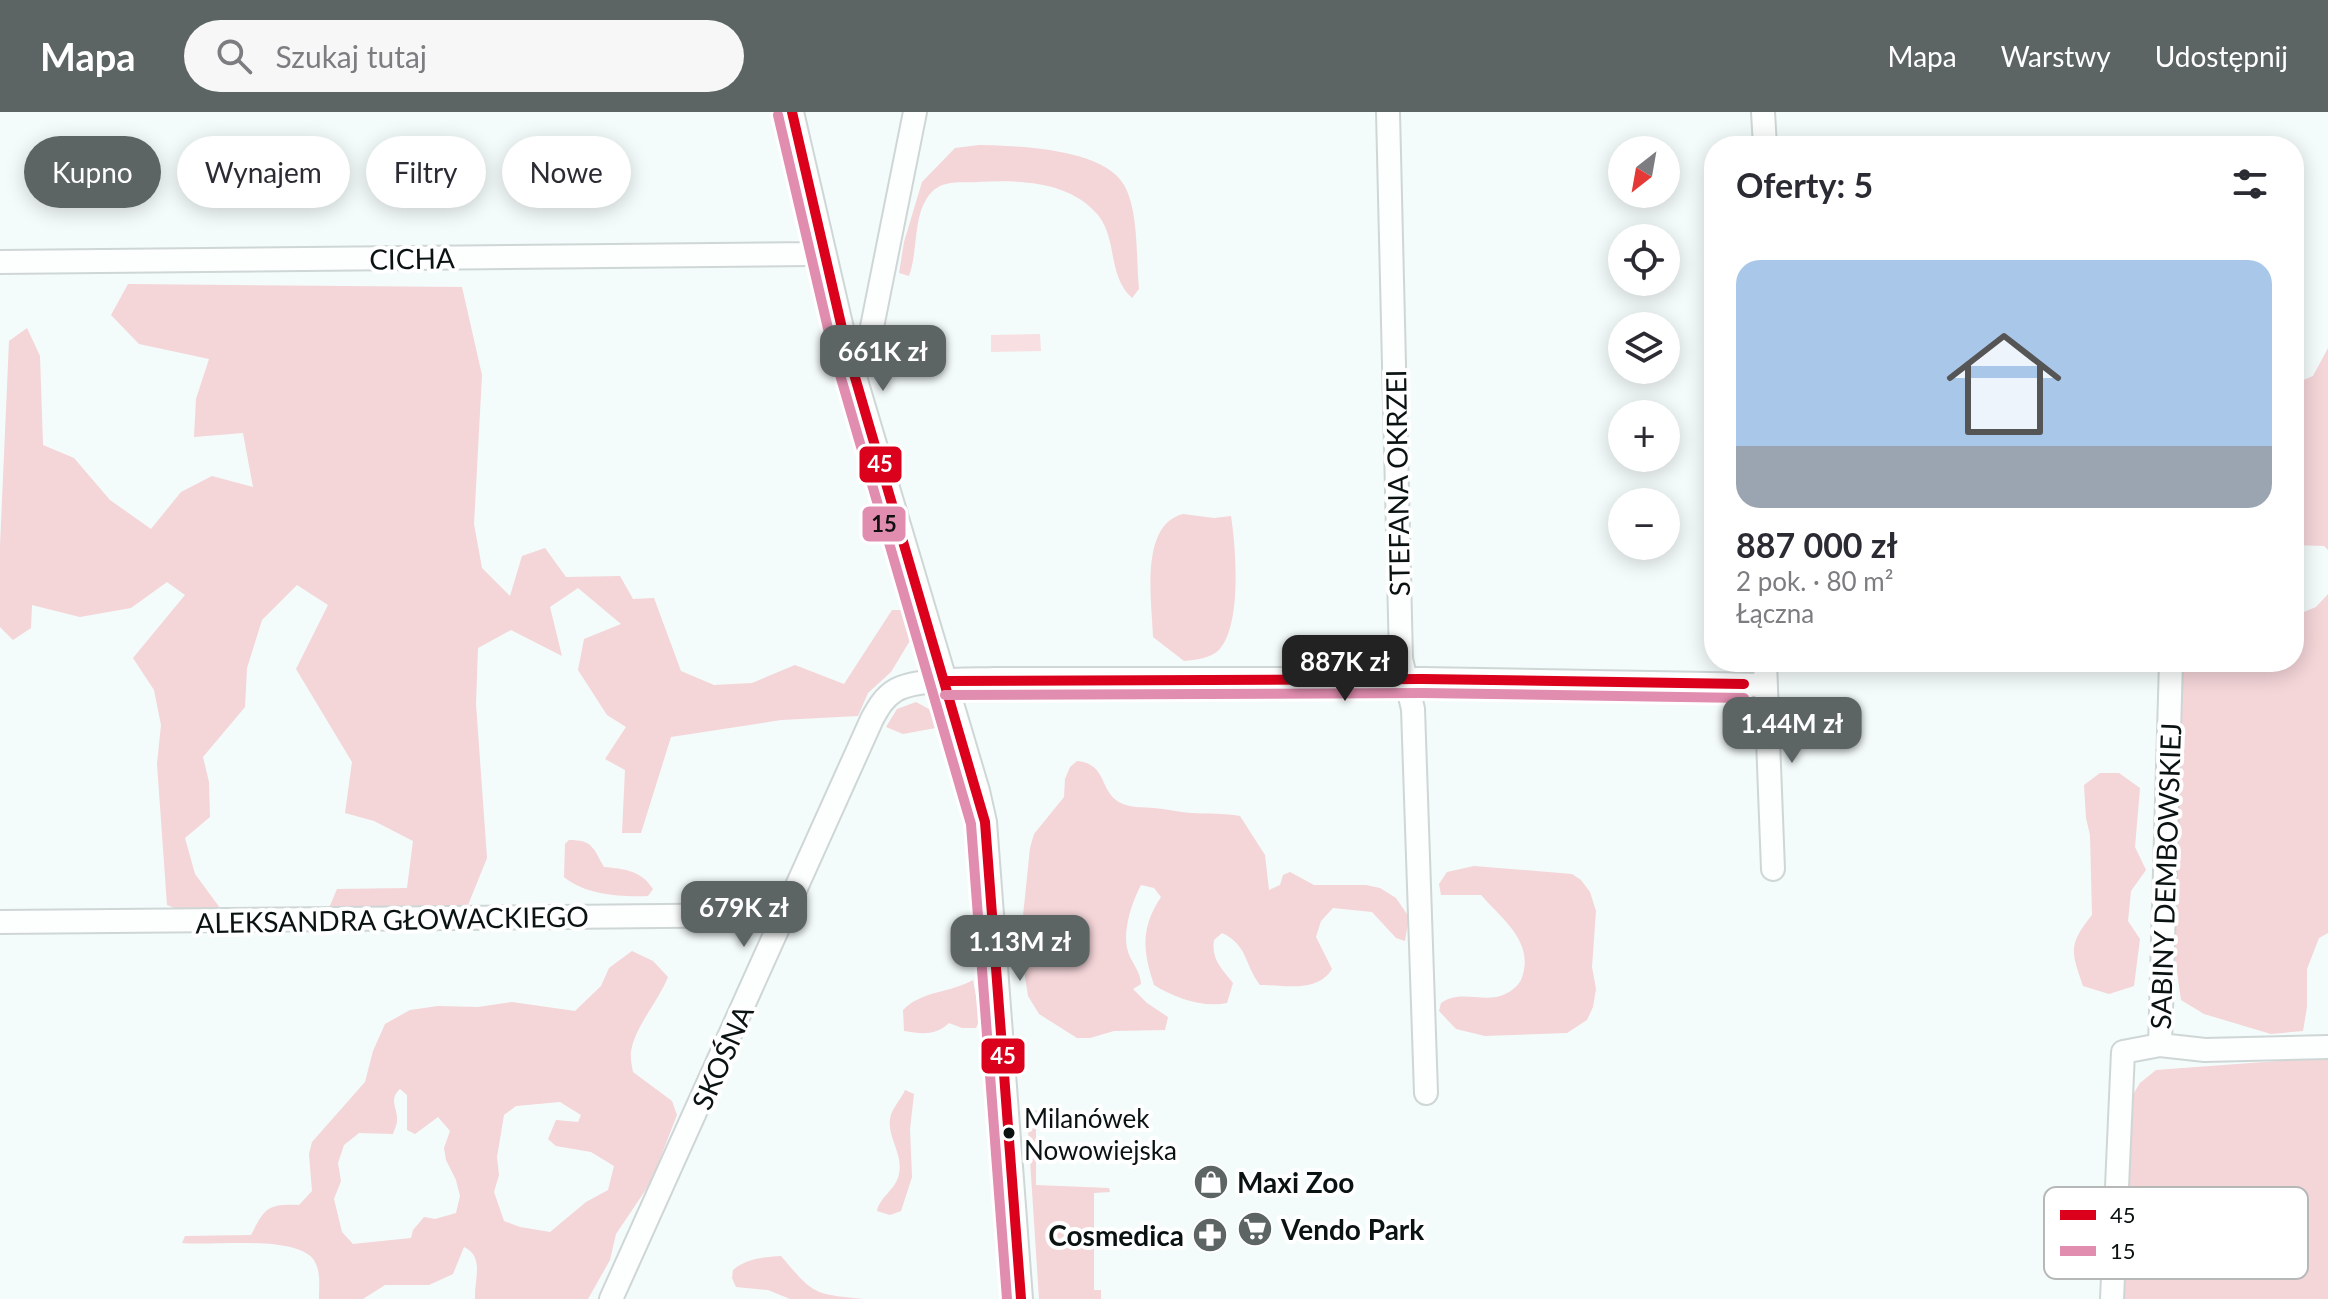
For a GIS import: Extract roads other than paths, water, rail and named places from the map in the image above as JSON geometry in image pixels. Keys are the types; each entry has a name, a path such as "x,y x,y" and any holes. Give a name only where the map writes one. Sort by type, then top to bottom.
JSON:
{"street":[{"path":"792,112 847,350 985,822 1021,1299"},
{"path":"847,350 861,346 870,337 915,112"},
{"name":"STEFANA OKRZEI","path":"1388,112 1401,659 1413,709 1426,1093"},
{"path":"1763,112 1764,136"},
{"name":"CICHA","path":"0,262 811,254 824,251"},
{"path":"1765,672 1773,869"},
{"name":"SABINY DEMBOWSKIEJ","path":"2117,1187 2123,1052 2160,1045 2171,672"},
{"name":"SKOŚNA","path":"611,1299 883,701 904,686 945,681 1404,680 1765,685"},
{"name":"ALEKSANDRA GŁOWACKIEGO","path":"0,922 775,915 783,918"},
{"path":"2160,1045 2205,1050 2328,1047"},
{"name":"SABINY DEMBOWSKIEJ","path":"2112,1299 2113,1279"}],"place":[{"name":"Milanówek Nowowiejska","path":"1009,1133"},
{"name":"Maxi Zoo","path":"1211,1182"},
{"name":"Vendo Park","path":"1255,1229"},
{"name":"Cosmedica","path":"1210,1235"}]}
